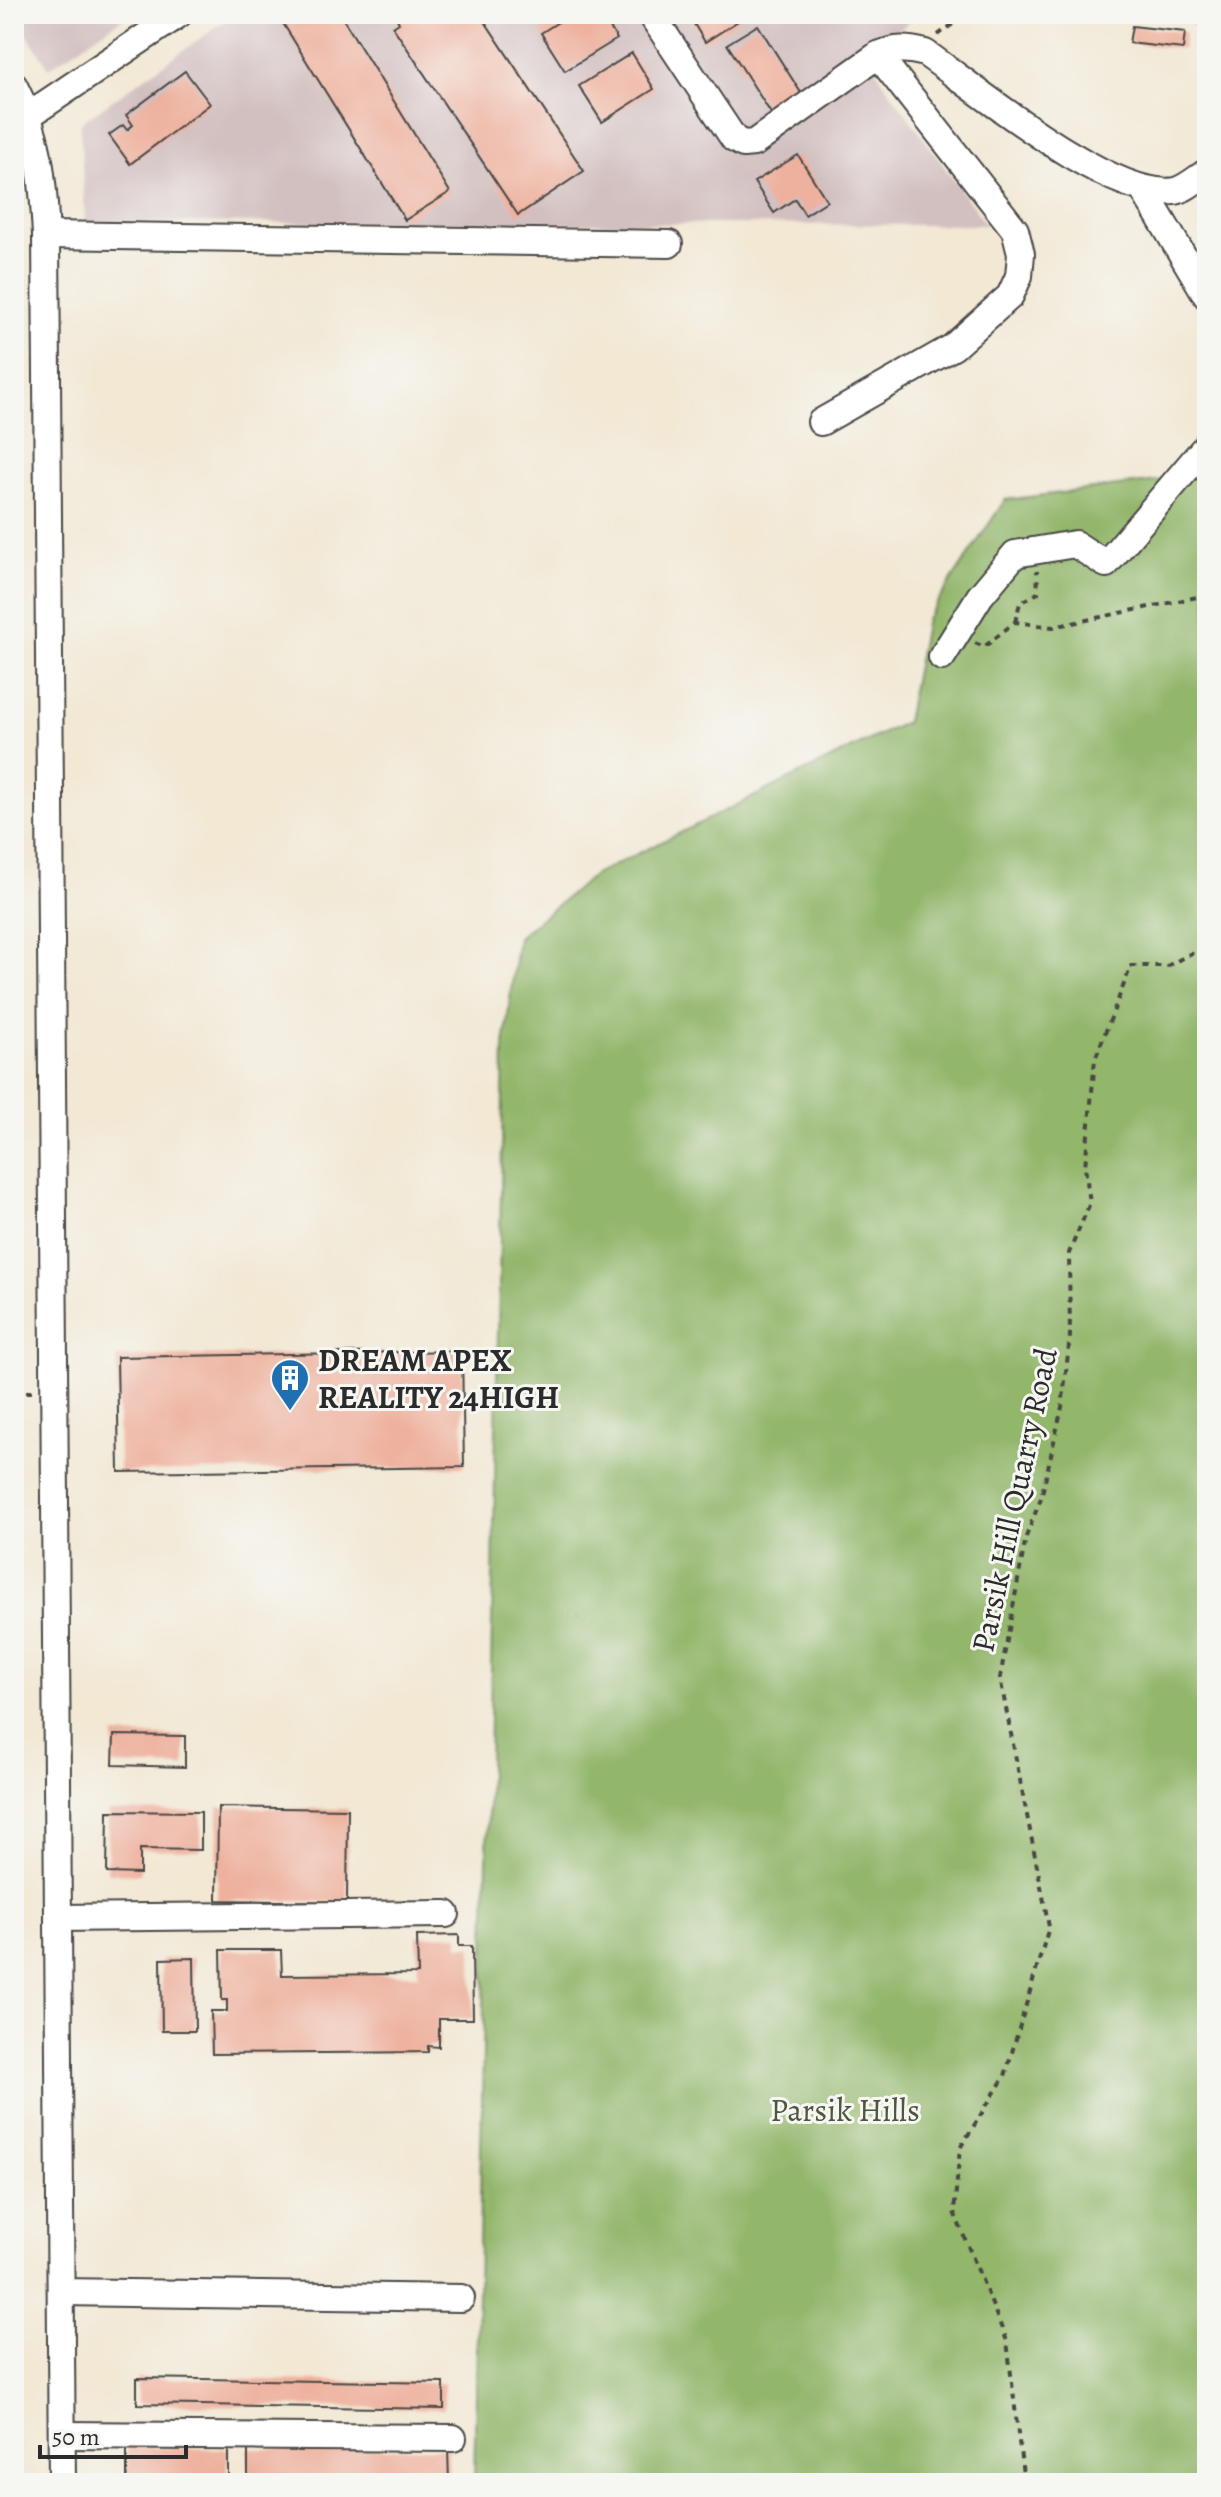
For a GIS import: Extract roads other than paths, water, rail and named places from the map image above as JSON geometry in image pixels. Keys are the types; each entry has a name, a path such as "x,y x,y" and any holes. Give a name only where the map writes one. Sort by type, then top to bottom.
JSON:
{"street":[{"path":"29,115 179,14"},
{"path":"651,14 734,139 743,144 754,143 878,55 895,48 909,48 925,53 1024,125 1115,180 1143,189 1177,191 1207,172"},
{"path":"821,422 953,347 1010,296 1019,276 1021,254 1015,230 878,55"},
{"path":"14,86 29,115 43,175 46,235 62,2483"},
{"path":"1143,189 1207,296"},
{"path":"46,235 669,244"},
{"path":"942,657 980,596 1015,554 1075,544 1106,564 1207,445"},
{"path":"58,1918 446,1914"},
{"path":"61,2292 461,2298"},
{"path":"62,2435 453,2438"}],"place":[{"name":"DREAM APEX REALITY 24HIGH","path":"290,1412"}],"park label":[{"name":"Parsik Hills","path":"845,2110"}]}
